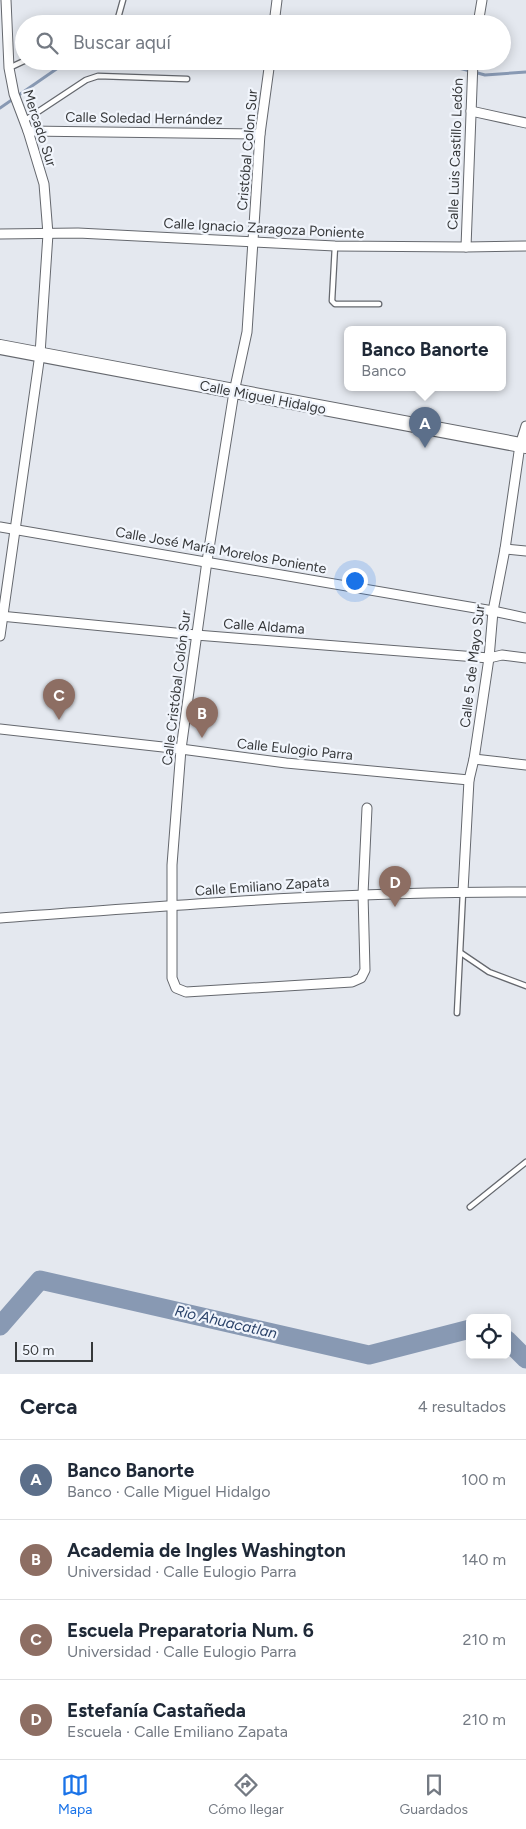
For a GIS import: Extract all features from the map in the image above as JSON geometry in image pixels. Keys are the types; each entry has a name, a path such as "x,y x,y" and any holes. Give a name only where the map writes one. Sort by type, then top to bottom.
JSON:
{"main road":[{"name":"Calle Miguel Hidalgo","path":"0,346 523,446"}],"street":[{"name":"Mercado Sur","path":"0,636 1,616 40,354 48,234 44,184 28,131 14,94 9,68 6,0"},
{"path":"275,15 277,0"},
{"path":"480,15 482,0"},
{"name":"Cristóbal Colon Sur","path":"234,392 246,332 254,241 260,134 269,70"},
{"name":"Calle Luis Castillo Ledón","path":"466,247 472,70"},
{"path":"471,111 526,123"},
{"name":"Calle Soledad Hernández","path":"28,131 260,134"},
{"name":"Calle Ignacio Zaragoza Poniente","path":"0,234 78,233 335,246 526,246"},
{"name":"Calle Cristóbal Colón Sur","path":"234,392 196,635 181,749 172,865 171,906 172,978 176,988 186,992 352,982 361,978 365,970 363,894"},
{"name":"Calle 5 de Mayo Sur","path":"463,891 469,780 474,759 493,611 526,426"},
{"name":"Calle José María Morelos Poniente","path":"0,526 526,618"},
{"path":"505,549 526,551"},
{"name":"Calle Aldama","path":"1,616 196,635 488,658 502,655 526,658"},
{"name":"Calle Eulogio Parra","path":"0,728 286,763 469,780"},
{"path":"474,759 526,765"},
{"path":"363,894 367,808"},
{"name":"Calle Emiliano Zapata","path":"0,918 315,896 463,891 526,892"}],"lane":[{"path":"119,15 123,0"},
{"path":"9,68 15,65"},
{"path":"24,121 86,80 98,76 187,79"},
{"path":"335,246 332,301 335,304 379,304"},
{"path":"457,1013 463,891"},
{"path":"461,953 489,972 526,986"},
{"path":"470,1207 526,1162"}],"waterway":[{"path":"0,108 55,70"},
{"path":"466,70 485,75 526,72"},
{"name":"Rio Ahuacatlan","path":"0,1326 40,1280 369,1355 466,1330"},
{"name":"Rio Ahuacatlan","path":"511,1344 526,1359"}],"place":[{"name":"Banco Banorte","path":"425,448"},
{"name":"Escuela Preparatoria Num. 6","path":"59,720"},
{"name":"Academia de Ingles Washington","path":"202,738"},
{"name":"Estefanía Castañeda","path":"395,907"}]}
